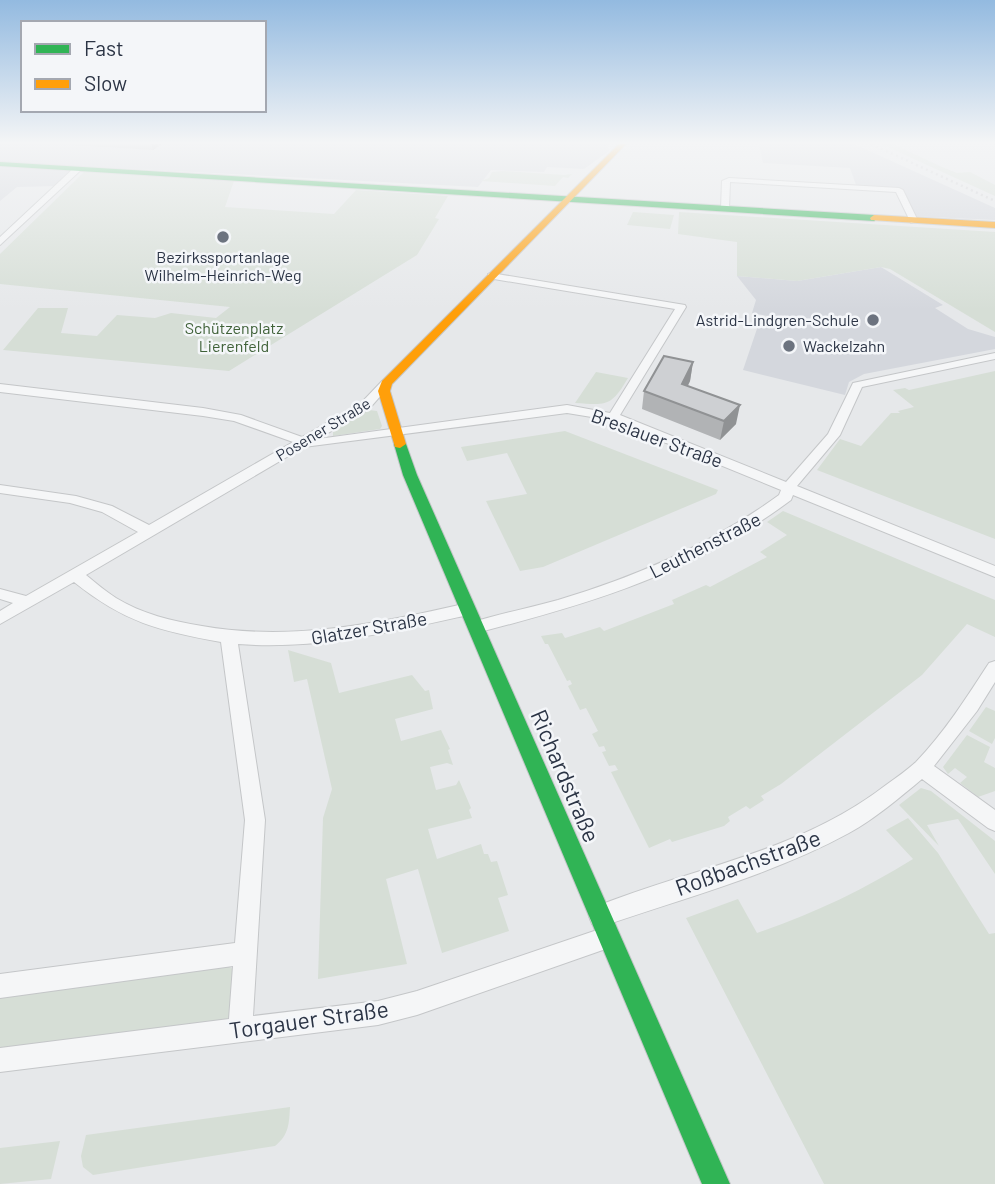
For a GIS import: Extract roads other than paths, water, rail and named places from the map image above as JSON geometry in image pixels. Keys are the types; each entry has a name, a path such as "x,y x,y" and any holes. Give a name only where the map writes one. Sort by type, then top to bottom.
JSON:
{"street":[{"path":"0,242 46,199"},
{"name":"Posener Straße","path":"0,618 365,406 569,199"},
{"path":"573,199 995,225"},
{"path":"725,199 725,209"},
{"path":"903,199 914,221"},
{"path":"491,276 681,307 612,417"},
{"name":"Leuthenstraße","path":"476,627 556,607 663,569 759,519 786,497 788,488 832,437 857,385 995,356"},
{"name":"Richardstraße","path":"386,383 384,391 395,432 468,609 716,1184"},
{"path":"0,388 203,412 248,422 302,443"},
{"name":"Breslauer Straße","path":"302,443 317,444 567,409 612,417 995,572"},
{"path":"0,489 71,499 107,509 148,531"},
{"name":"Glatzer Straße","path":"76,575 108,600 130,612 176,627 229,639 335,638 468,609"},
{"path":"0,594 29,602"},
{"path":"229,639 255,820 240,1030"},
{"name":"Roßbachstraße","path":"605,926 841,828 922,768 971,706 995,668"},
{"path":"922,768 995,822"},
{"name":"Torgauer Straße","path":"0,1060 342,1018 391,1009 605,926"},
{"path":"0,986 246,953"}],"railway":[{"path":"991,199 995,201"}],"place":[{"name":"Bezirkssportanlage Wilhelm-Heinrich-Weg","path":"223,237"},
{"name":"Astrid-Lindgren-Schule","path":"873,320"},
{"name":"Wackelzahn","path":"789,346"}],"park label":[{"name":"Schützenplatz Lierenfeld","path":"234,337"}]}
